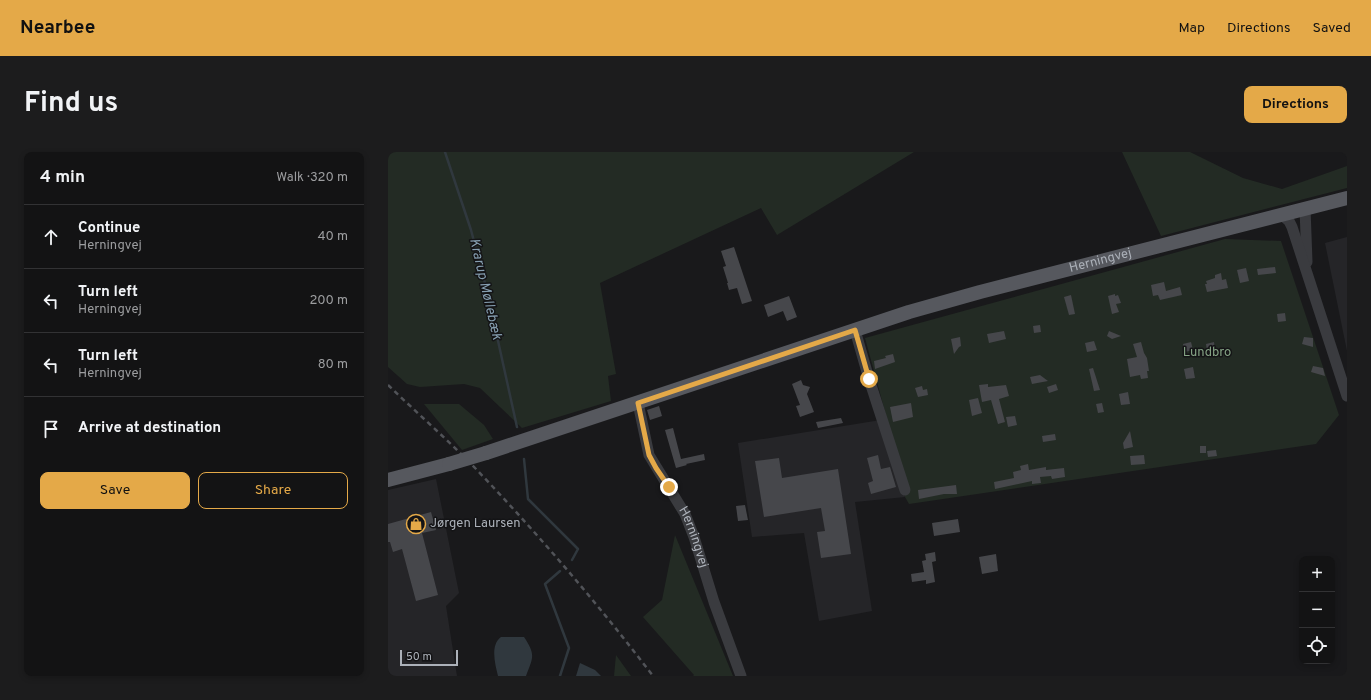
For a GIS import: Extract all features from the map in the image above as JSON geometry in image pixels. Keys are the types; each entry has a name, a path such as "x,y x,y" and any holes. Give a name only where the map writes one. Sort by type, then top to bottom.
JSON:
{"main road":[{"name":"Herningvej","path":"388,480 486,454 909,312 980,292 1347,198"}],"street":[{"path":"1305,208 1308,274"},
{"path":"1280,214 1289,221 1292,227 1347,396"},
{"path":"855,330 905,490"},
{"name":"Herningvej","path":"638,403 649,455 685,514 694,537 714,602 741,676"}],"shaded area":[{"path":"1347,237 1347,351 1325,243"},
{"path":"887,419 905,497 855,502 872,611 819,621 804,533 752,537 738,443"},
{"path":"436,479 459,593 446,606 457,676 388,676 388,490"},
{"path":"501,637 524,637 532,652 532,660 526,676 498,676 494,650 495,645"},
{"path":"580,663 595,670 601,676 576,676"}],"green space":[{"path":"388,152 914,152 777,235 761,208 600,283 616,374 608,376 611,401 522,428 480,388 464,384 420,387 407,384 388,367"},
{"path":"1122,152 1190,152 1243,178 1282,189 1347,166 1347,188 1161,236"},
{"name":"Lundbro","path":"1225,239 1281,241 1339,415 1316,444 909,504 905,497 887,419 865,338"},
{"path":"424,404 459,404 484,425 493,439 462,450"},
{"path":"675,535 733,676 693,676 694,675 643,617 662,600"},
{"path":"616,655 631,676 614,676"}],"building":[{"path":"734,247 752,301 742,304 737,288 729,290 723,267 726,266 721,251"},
{"path":"1275,267 1276,273 1258,275 1257,269"},
{"path":"1246,268 1249,281 1240,283 1237,270"},
{"path":"1221,273 1222,280 1226,279 1228,288 1207,292 1205,284 1207,284 1206,281 1215,278 1215,275"},
{"path":"1164,282 1166,291 1180,287 1182,295 1160,300 1158,295 1153,296 1151,285"},
{"path":"1115,294 1115,296 1118,295 1121,303 1116,304 1119,312 1112,314 1108,296"},
{"path":"1071,295 1075,314 1069,315 1064,297"},
{"path":"789,296 797,317 787,321 783,311 768,317 764,305"},
{"path":"1285,313 1286,321 1278,322 1277,314"},
{"path":"1040,325 1041,332 1034,333 1033,326"},
{"path":"1004,331 1006,339 989,343 987,334"},
{"path":"1109,331 1121,336 1112,339 1107,336"},
{"path":"960,337 961,346 954,354 951,339"},
{"path":"1304,337 1313,338 1313,347 1302,344"},
{"path":"1094,341 1097,350 1087,352 1085,343"},
{"path":"1141,342 1147,358 1149,371 1147,371 1148,378 1141,379 1140,375 1130,377 1127,359 1137,357 1133,344"},
{"path":"1191,342 1193,350 1185,352 1183,344"},
{"path":"1214,342 1215,349 1207,351 1206,344"},
{"path":"893,354 895,362 875,369 874,361 886,358 885,356"},
{"path":"1313,366 1323,368 1325,376 1311,372"},
{"path":"1193,367 1195,378 1186,379 1184,369"},
{"path":"1093,368 1100,390 1094,391 1089,369"},
{"path":"1040,375 1048,381 1032,384 1030,377"},
{"path":"801,380 803,385 810,387 807,394 814,412 800,417 796,406 800,405 792,384"},
{"path":"988,384 988,387 1006,385 1009,396 999,399 1005,422 998,424 991,400 982,402 979,385"},
{"path":"1056,384 1058,390 1049,393 1047,387"},
{"path":"922,386 923,390 927,389 928,395 918,397 915,388"},
{"path":"1128,392 1130,404 1121,405 1119,394"},
{"path":"978,398 982,413 972,416 969,400"},
{"path":"911,403 913,417 893,422 890,407"},
{"path":"1102,403 1104,412 1098,413 1096,404"},
{"path":"659,406 662,416 650,420 647,410"},
{"path":"1015,416 1017,425 1008,427 1006,417"},
{"path":"841,418 843,423 818,428 816,422"},
{"path":"673,428 681,459 704,454 705,460 676,468 665,430"},
{"path":"1130,431 1133,447 1124,449 1123,443"},
{"path":"1055,434 1056,440 1043,442 1042,436"},
{"path":"1200,446 1206,446 1206,453 1200,453"},
{"path":"1216,450 1217,456 1208,457 1207,451"},
{"path":"878,455 881,469 890,467 896,487 871,494 868,483 873,481 867,458"},
{"path":"1144,455 1145,464 1131,465 1130,456"},
{"path":"779,458 782,478 838,469 851,554 821,558 817,532 825,531 821,508 764,517 755,461"},
{"path":"1028,464 1029,470 1046,467 1046,470 1064,468 1065,477 1052,479 1051,476 1040,477 1041,483 1032,484 1032,481 995,489 994,482 1014,478 1013,472 1021,470 1020,466"},
{"path":"956,485 957,494 944,494 919,499 918,490"},
{"path":"745,505 748,520 738,521 736,506"},
{"path":"431,512 436,530 422,533 438,595 416,601 402,549 393,552 390,542 388,542 388,524"},
{"path":"958,519 960,532 934,536 932,523"},
{"path":"935,552 936,561 932,562 935,582 926,584 926,580 912,582 911,574 924,572 922,561 926,560 925,554"},
{"path":"996,554 998,571 982,574 979,557"}],"waterway":[{"name":"Krarup Møllebæk","path":"445,152 471,230 487,291 517,427"},
{"name":"Krarup Møllebæk","path":"524,459 528,499 578,549 572,560"},
{"name":"Krarup Møllebæk","path":"560,571 545,584 569,648 560,676"}],"railway":[{"path":"388,385 465,458 522,519 589,596 653,676"}],"place":[{"name":"Jørgen Laursen","path":"416,524"}],"route":[{"path":"669,487 649,455 638,403 855,330 869,379"}]}
